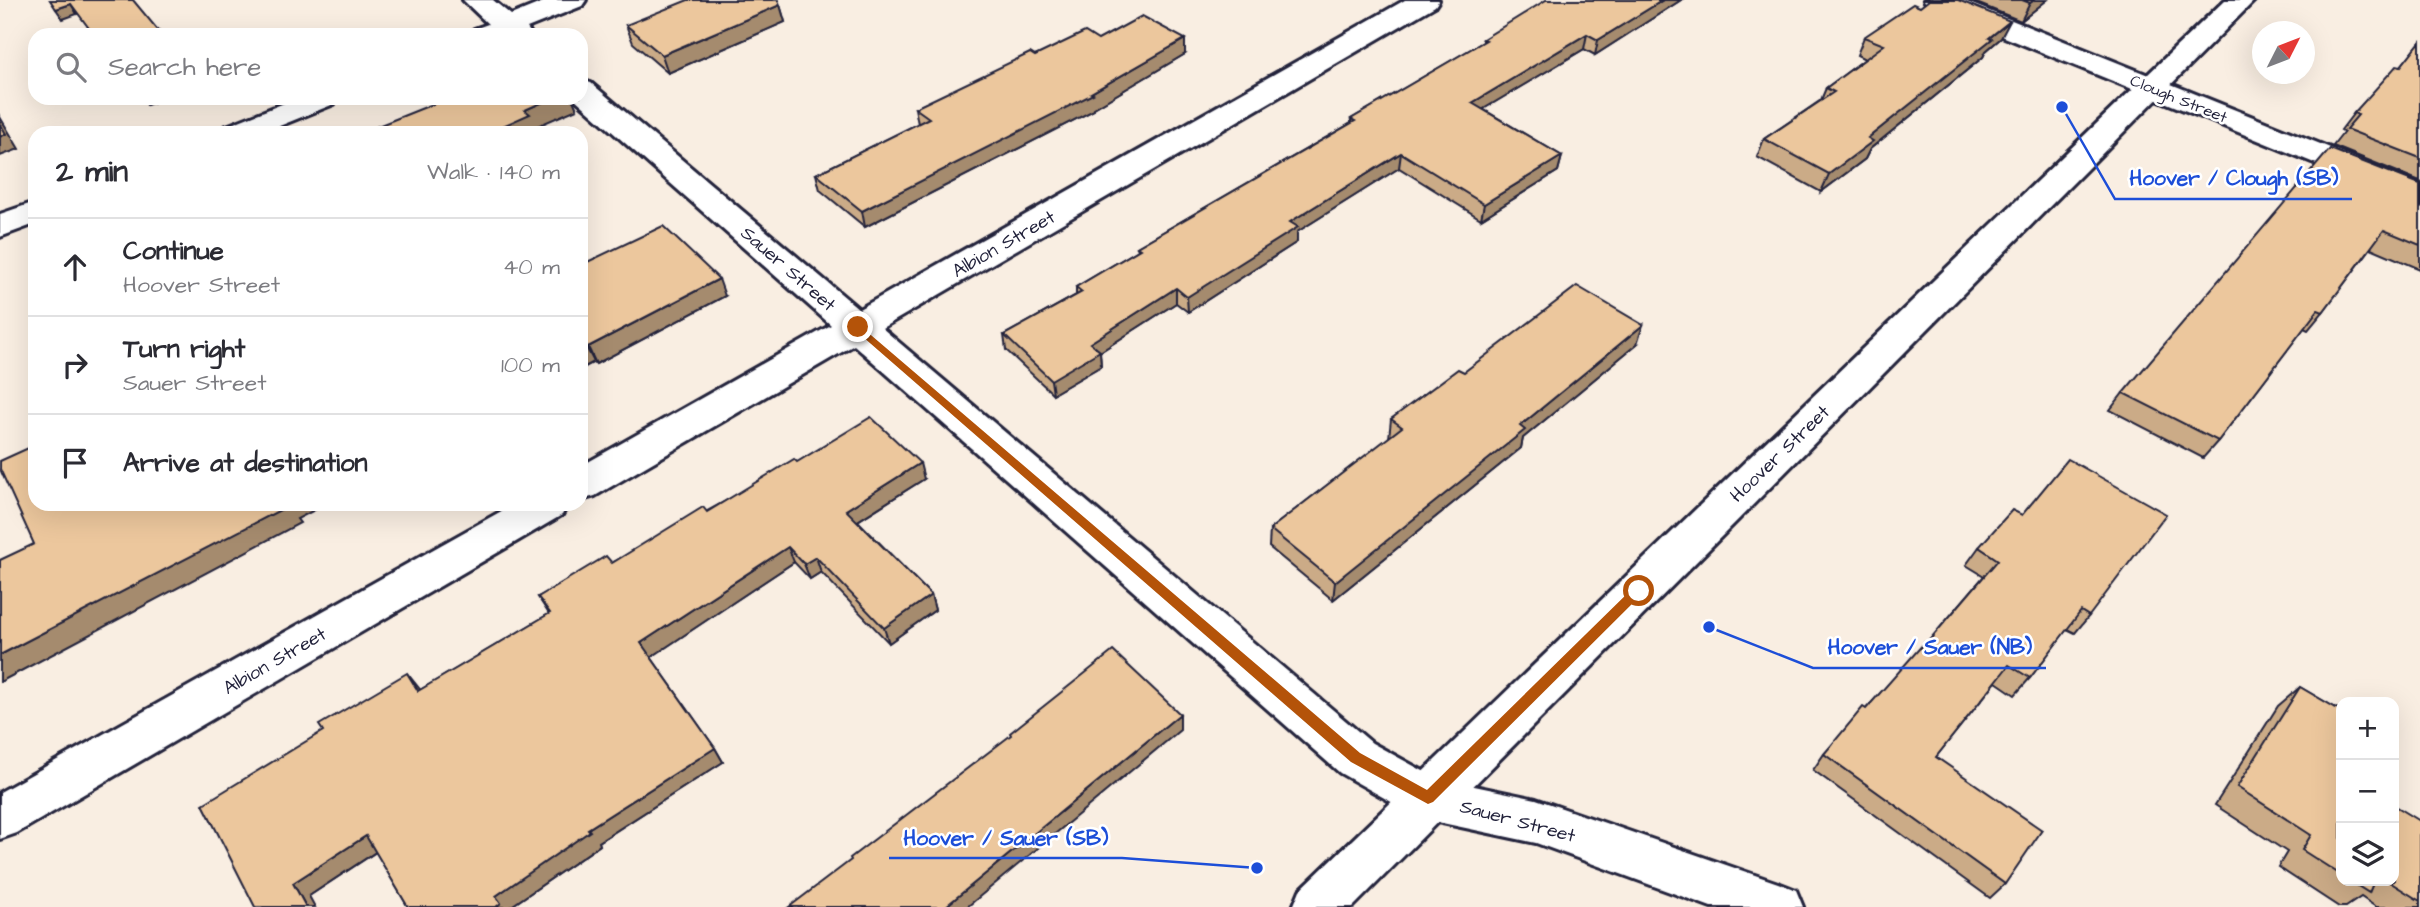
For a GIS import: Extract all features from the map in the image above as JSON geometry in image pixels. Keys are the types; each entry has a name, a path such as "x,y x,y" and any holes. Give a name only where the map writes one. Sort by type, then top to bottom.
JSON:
{"street":[{"path":"477,0 500,28"},
{"path":"512,28 572,0"},
{"name":"Albion Street","path":"588,481 1425,0"},
{"name":"Clough Street","path":"1938,0 2420,196"},
{"name":"Hoover Street","path":"1318,907 2241,0"},
{"name":"Sauer Street","path":"588,95 1356,758 1428,798 1536,821 1778,907"},
{"path":"254,126 306,105"},
{"path":"0,226 28,215"},
{"name":"Albion Street","path":"0,817 536,511"}],"building":[{"path":"50,0 133,0 156,28 89,28 71,4 56,9"},
{"path":"688,0 778,0 780,5 662,55 626,25"},
{"path":"1546,0 1663,0 1598,40 1587,34 1472,103 1562,156 1484,204 1401,153 1290,222 1298,227 1187,297 1176,288 1090,343 1100,351 1051,380 1004,335 1082,292 1076,287 1140,249 1137,247 1355,121 1351,119 1486,40 1483,39"},
{"path":"1929,0 1958,0 2010,21 1989,38 1992,39 1868,138 1873,141 1829,174 1764,139 1834,92 1826,88 1884,45 1864,37 1913,4 1920,7"},
{"path":"1142,16 1185,39 1091,93 1093,94 862,211 816,174 929,118 915,108 1030,53 1035,56 1085,32 1098,40"},
{"path":"2420,42 2420,158 2346,129 2358,115 2354,113 2397,65 2401,66"},
{"path":"430,105 536,105 525,110 530,114 503,126 378,126"},
{"path":"0,123 6,134 0,137"},
{"path":"2330,149 2420,184 2420,245 2384,230 2323,312 2318,310 2218,441 2123,393"},
{"path":"663,226 719,279 588,347 588,262"},
{"path":"1577,286 1643,325 1520,426 1525,430 1335,582 1270,529 1402,427 1391,419 1458,369 1464,372"},
{"path":"871,417 920,463 846,510 931,595 884,628 816,557 804,564 788,547 641,643 715,748 588,829 590,831 496,896 501,903 496,907 408,907 366,836 293,883 306,907 255,907 203,804 323,731 319,725 407,673 418,691 550,613 538,597 606,556 612,563 703,507 707,512 794,459 797,462"},
{"path":"28,448 28,511 278,511 0,655 0,560 34,544 0,469 0,461"},
{"path":"2068,459 2166,514 2089,616 2081,611 2030,678 2009,665 1936,757 2042,830 2005,884 1824,754 1863,707 1866,709 1925,642 1927,643 1998,560 1979,547 2012,510 2022,515"},
{"path":"1113,651 1180,714 945,907 789,907 1011,735 1010,733"},
{"path":"2300,687 2336,708 2336,872 2302,850 2311,835 2237,787"},
{"path":"2399,808 2420,821 2420,901 2396,886 2399,886"},
{"path":"2358,886 2372,886 2369,893"}],"place":[{"name":"Hoover / Clough (SB)","path":"2062,107"},
{"name":"Hoover / Sauer (NB)","path":"1709,627"},
{"name":"Hoover / Sauer (SB)","path":"1257,868"}],"route":[{"path":"858,327 1356,758 1428,798 1639,591"}]}
